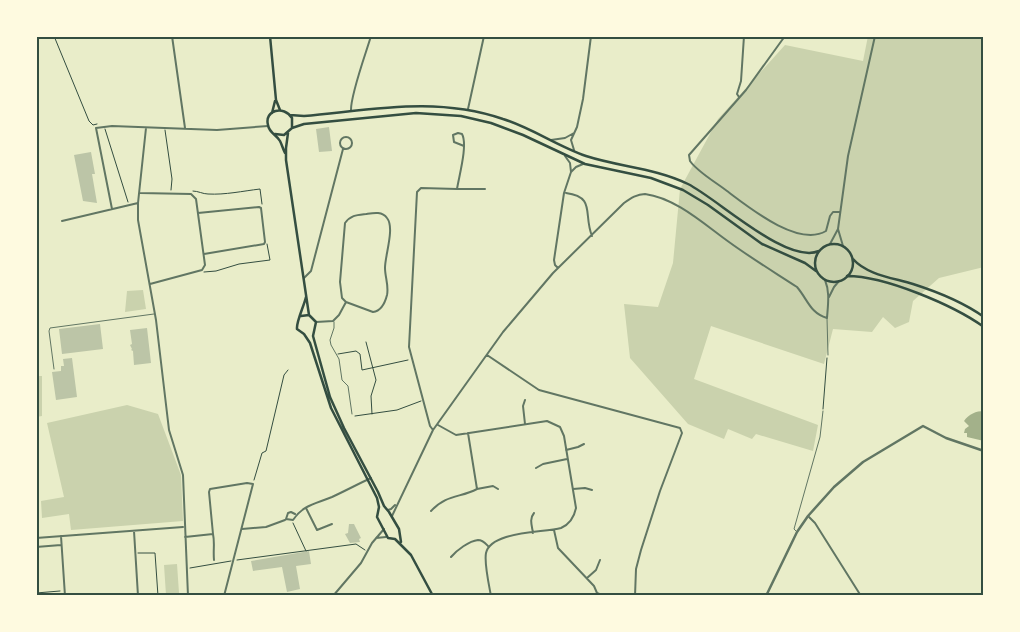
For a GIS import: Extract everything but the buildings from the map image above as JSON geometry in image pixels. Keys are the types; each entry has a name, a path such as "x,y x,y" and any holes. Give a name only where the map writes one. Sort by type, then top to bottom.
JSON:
{"main road":[{"path":"270,36 276,100 280,110"},
{"path":"276,100 268,126 280,141 286,160"},
{"path":"290,115 304,116 419,105 468,109 512,122 576,152 594,158 651,170 674,178 704,193 758,232 780,245 812,253 830,244 843,246 859,265 950,298 984,317"},
{"path":"272,113 280,110 286,111 293,121 292,128 288,133 286,160 309,315 316,322 313,336 330,398 369,479 378,503 377,517 388,537 395,538 411,555 433,596"},
{"path":"292,128 304,124 409,113 450,114 472,118 523,135 585,164 652,178 683,190 708,205 762,244 805,263 830,282 840,281 847,276 852,270 853,259"},
{"path":"275,134 279,136 288,133"},
{"path":"816,271 815,260 819,251"},
{"path":"847,276 874,280 934,300 959,311 984,326"},
{"path":"306,297 296,326 299,332 304,334 310,334 314,331"},
{"path":"300,316 309,315"},
{"path":"304,334 313,350 331,408 369,479 392,516 399,530 398,535 401,544"},
{"path":"379,510 387,509"},
{"path":"395,538 398,535"}],"street":[{"path":"172,36 186,129"},
{"path":"351,111 354,94 372,36"},
{"path":"468,109 484,36"},
{"path":"576,152 571,142 577,127 583,99 591,36"},
{"path":"739,97 737,94 741,81 744,36"},
{"path":"785,36 746,90 690,156 691,163 775,225 786,230 819,235 826,231 833,212 840,212"},
{"path":"830,244 838,228 848,156 875,36"},
{"path":"260,126 268,121"},
{"path":"112,210 96,128 217,130 268,126"},
{"path":"146,128 138,202 138,220 155,314 169,430 183,475 184,537 188,596"},
{"path":"457,189 464,146 464,138 462,134 458,133 453,136 454,142 464,146"},
{"path":"551,140 564,138 574,133"},
{"path":"304,278 312,271 343,148 340,146 340,142 342,138 347,137 351,139 352,145 347,149 343,148"},
{"path":"558,268 554,260 564,193 571,172 570,163 565,156"},
{"path":"571,172 576,167 585,164"},
{"path":"433,430 430,426 409,347 417,192 421,188 485,189"},
{"path":"140,193 191,194 196,199 206,265 202,270 150,284"},
{"path":"564,193 579,195 585,202 592,236"},
{"path":"392,516 433,430 503,332 558,268 632,197 645,194 665,200 696,217 728,242 797,287 817,315 827,318 829,299 825,280"},
{"path":"62,221 138,202"},
{"path":"198,213 260,208 265,243 204,254"},
{"path":"384,214 388,219 390,227 385,268 387,292 384,303 380,310 373,312 346,302 342,298 340,282 345,223 351,216 355,215 384,214"},
{"path":"838,228 843,246"},
{"path":"829,299 834,287 840,281"},
{"path":"316,322 333,321 339,315 346,302"},
{"path":"487,355 539,390 680,428 682,434 660,491 636,568 635,596"},
{"path":"525,400 523,406 525,424"},
{"path":"438,425 456,435 547,421 556,424 564,436 576,508 573,519 568,525 554,530 502,538 488,546 485,554 491,596"},
{"path":"766,596 797,532 808,516 834,487 863,462 922,426 946,438 984,451"},
{"path":"468,433 477,489"},
{"path":"566,450 584,444"},
{"path":"536,468 543,464 568,459"},
{"path":"242,529 266,527 286,519 292,520 295,514 306,508 369,479"},
{"path":"214,560 213,551 215,544 210,489 253,484 224,596"},
{"path":"430,511 453,496 493,486 498,489"},
{"path":"573,489 585,488 592,490"},
{"path":"387,509 391,509 397,503"},
{"path":"306,508 317,530 332,524"},
{"path":"286,519 288,513 295,514"},
{"path":"533,533 531,516 534,513"},
{"path":"808,516 815,523 861,596"},
{"path":"36,538 184,526"},
{"path":"333,596 361,563 372,543 384,529"},
{"path":"554,530 558,548 594,586 597,593 604,596"},
{"path":"134,531 138,596"},
{"path":"184,537 213,534"},
{"path":"61,536 65,596"},
{"path":"376,538 388,537"},
{"path":"451,557 460,548 478,540 488,546"},
{"path":"36,547 62,545"},
{"path":"587,578 596,570 600,560"},
{"path":"594,596 597,593"}],"lane":[{"path":"54,369 50,328 155,314"},
{"path":"827,318 828,355"},
{"path":"333,321 334,328 330,340 339,359 342,380 348,386 352,414"},
{"path":"797,532 794,529 820,437 823,412"}],"path":[{"path":"54,36 89,121 100,127"},
{"path":"105,128 129,205"},
{"path":"165,128 172,179 171,191 175,191"},
{"path":"192,191 206,194 260,189 262,204 260,208"},
{"path":"202,270 205,272 216,271 239,264 270,260 267,244 265,243"},
{"path":"366,342 376,380 371,396 372,414"},
{"path":"336,355 356,351 360,354 362,370 411,359"},
{"path":"823,412 828,355"},
{"path":"253,484 262,453 266,451 284,375 288,370"},
{"path":"352,414 356,416 397,410 424,400"},
{"path":"292,520 306,551"},
{"path":"187,568 356,544 368,553"},
{"path":"135,554 155,553 158,596"},
{"path":"36,593 65,590"}],"shaded area":[{"path":"868,36 984,36 984,267 939,278 913,301 909,322 895,328 883,317 872,332 833,329 824,364 711,326 694,379 818,425 813,451 756,434 752,439 728,429 724,439 688,424 630,358 624,304 658,307 673,263 680,189 718,119 785,45 863,61"},
{"path":"143,290 146,309 125,312 127,291"},
{"path":"36,376 42,376 42,416 36,417"},
{"path":"127,405 158,414 181,475 183,521 71,530 69,514 42,518 41,501 64,497 47,423"},
{"path":"984,411 984,441 967,437 967,433 964,433 965,429 969,426 964,421 973,413"},
{"path":"177,564 179,593 166,595 164,565"}]}
